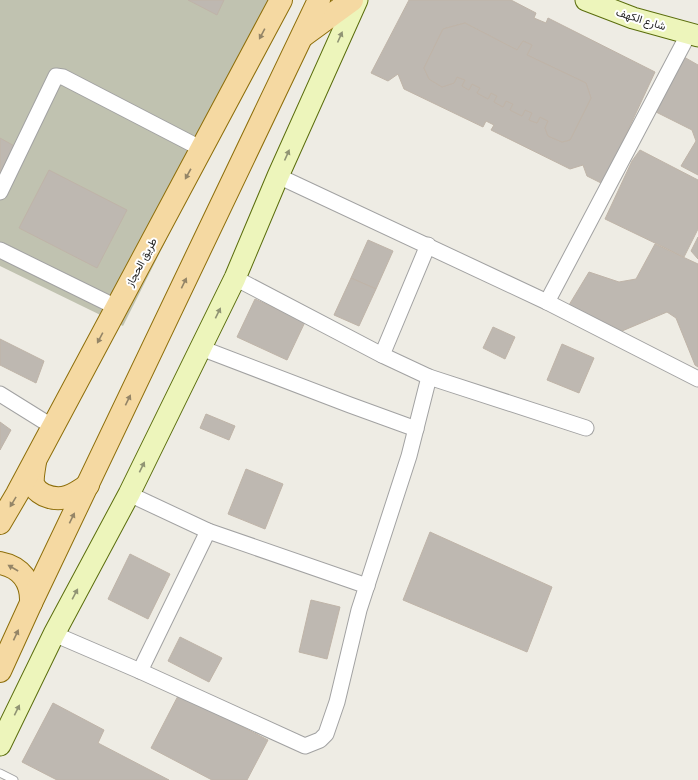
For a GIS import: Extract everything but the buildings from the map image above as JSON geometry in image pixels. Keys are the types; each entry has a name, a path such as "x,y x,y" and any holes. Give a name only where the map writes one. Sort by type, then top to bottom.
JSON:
{"main road":[{"name":"طريق الحجاز","path":"0,523 36,459 281,0"},
{"path":"0,671 319,0"},
{"path":"302,37 352,0"},
{"path":"0,745 54,634 129,494 235,278 278,176 357,0"},
{"name":"شارع الكهف","path":"586,0 633,18 694,34"},
{"path":"36,459 33,484 35,489 42,494 58,499 66,498 74,495 88,485"},
{"path":"0,563 8,564 20,571 28,581 32,594 31,603"}],"street":[{"path":"547,302 694,34"},
{"path":"0,192 56,76 63,77 202,149"},
{"path":"278,176 547,302 698,379"},
{"path":"382,355 428,245"},
{"path":"0,250 116,307"},
{"path":"235,278 382,355 429,377 586,428"},
{"path":"201,348 416,429"},
{"path":"54,634 140,671 305,746 320,740 326,734 337,702 359,610 409,456 429,377"},
{"path":"0,394 53,427"},
{"path":"129,494 208,531 366,586"},
{"path":"140,671 208,531"}],"lane":[{"path":"0,773 14,780"}],"shaded area":[{"path":"0,0 285,0 123,326 0,266"}]}
